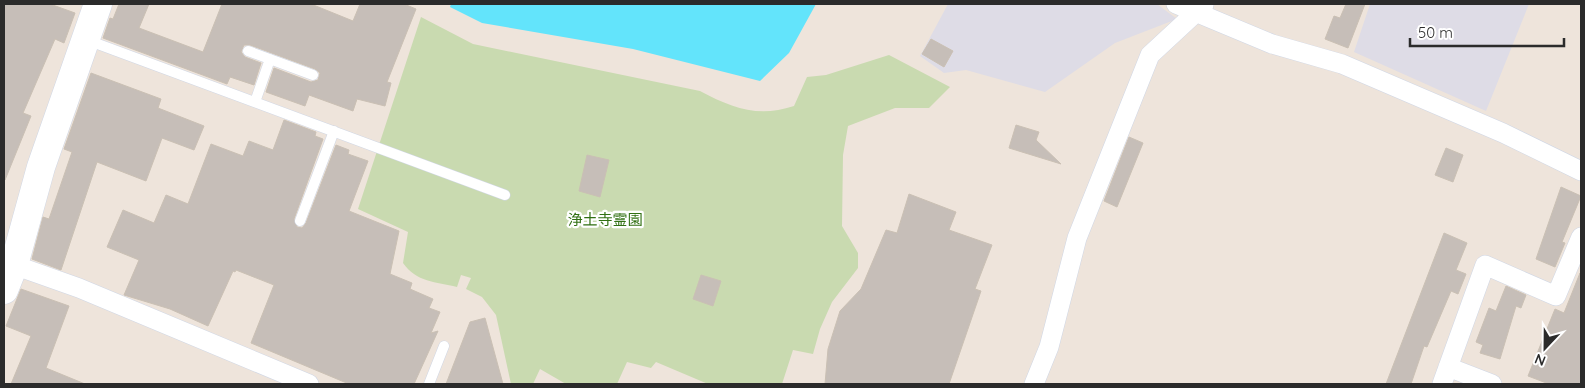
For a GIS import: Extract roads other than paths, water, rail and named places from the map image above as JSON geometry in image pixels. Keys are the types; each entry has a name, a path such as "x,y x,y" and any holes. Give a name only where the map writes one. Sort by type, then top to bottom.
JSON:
{"street":[{"path":"4,290 14,265 42,167 84,39 98,4"},
{"path":"1176,4 1200,8 1272,44 1342,64 1503,134 1581,171"},
{"path":"1034,384 1049,347 1077,238 1150,55 1200,8"},
{"path":"1492,384 1445,376 1485,265 1556,296 1581,237"},
{"path":"14,265 79,288 309,384"}],"lane":[{"path":"84,39 505,195"},
{"path":"248,51 313,75"},
{"path":"255,102 270,59"},
{"path":"300,221 334,131"},
{"path":"429,384 444,346"}],"water":[{"path":"451,4 816,4 789,53 760,81 633,49 482,23 450,7"}],"park label":[{"name":"浄土寺霊園","path":"605,219"}]}
